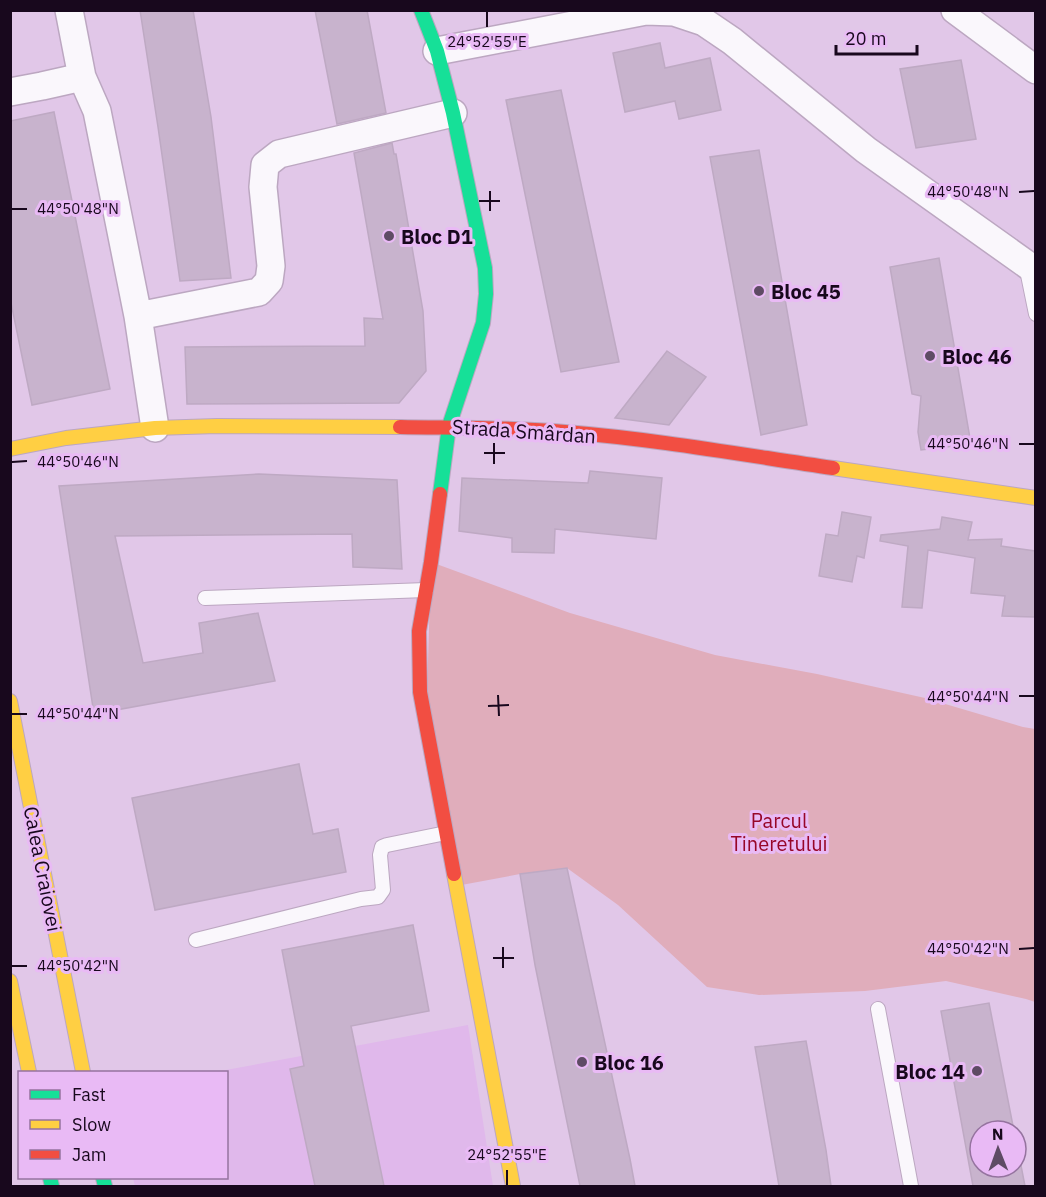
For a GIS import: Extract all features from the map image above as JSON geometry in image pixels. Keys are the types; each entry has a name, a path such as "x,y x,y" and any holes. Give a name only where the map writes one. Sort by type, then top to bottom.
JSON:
{"street":[{"path":"69,10 82,77 96,111 138,316 155,428"},
{"path":"421,10 437,51 453,113 485,268 486,294 483,323 449,426 419,631 420,692 513,1186"},
{"path":"437,51 646,10 674,12 704,22 732,41 866,150 1031,268"},
{"path":"955,10 1035,70"},
{"path":"10,92 82,77"},
{"path":"138,316 259,292 269,281 271,266 263,187 266,165 279,154 453,113"},
{"name":"Strada Smârdan","path":"10,448 66,438 155,428 449,426 506,428 641,440 1035,498"},
{"name":"Calea Craiovei","path":"10,701 83,1071"},
{"path":"10,981 29,1071"}],"lane":[{"path":"1031,268 1035,314"},
{"path":"205,598 426,590"},
{"path":"196,940 361,899 378,897 383,890 380,855 382,847 446,833"},
{"path":"878,1009 911,1186"}],"shaded area":[{"path":"468,1025 493,1186 135,1186 133,1179 228,1179 228,1071 220,1071"}],"green space":[{"name":"Parcul Tineretului","path":"431,562 570,613 715,655 817,674 925,698 1035,729 1035,1002 946,981 865,991 759,995 707,987 618,905 567,868 456,886 426,728"}],"building":[{"path":"140,10 193,10 211,117 231,278 180,281"},
{"path":"315,10 367,10 386,113 337,124"},
{"path":"660,43 665,68 710,58 721,110 679,119 675,101 625,112 613,53"},
{"path":"961,60 976,139 916,148 900,69"},
{"path":"561,90 619,362 561,372 506,100"},
{"path":"54,112 110,389 32,405 10,298 10,121"},
{"name":"Bloc D1","path":"392,143 394,154 396,154 423,311 426,371 399,403 187,404 185,347 365,346 364,318 383,319 354,153"},
{"name":"Bloc 45","path":"759,150 807,425 761,435 710,157"},
{"name":"Bloc 46","path":"939,258 971,444 921,450 918,432 921,396 912,394 890,267"},
{"path":"667,351 706,377 669,425 615,418"},
{"path":"590,471 662,478 656,539 555,529 554,553 512,552 512,538 459,531 462,478 588,483"},
{"path":"259,474 397,480 402,569 353,567 352,534 115,536 143,663 203,653 199,623 258,613 275,681 94,714 59,486"},
{"path":"842,512 871,517 864,558 857,556 852,582 819,576 826,534 838,536"},
{"path":"942,517 972,522 968,540 1002,539 1001,546 1035,551 1035,617 1002,616 1005,596 971,593 975,558 928,550 922,608 902,607 908,546 880,541 881,535 940,529"},
{"path":"299,764 313,834 338,829 346,872 155,910 132,798"},
{"name":"Bloc 16","path":"567,868 635,1186 580,1186 535,965 520,874"},
{"path":"413,925 429,1011 351,1026 384,1186 315,1186 290,1069 304,1066 282,950"},
{"name":"Bloc 14","path":"989,1003 1012,1119 968,1119 968,1159 941,1011"},
{"path":"806,1041 831,1186 779,1186 755,1047"},
{"name":"Bloc 14","path":"972,1179 1024,1179 1025,1186 973,1186"}],"traffic: fast":[{"path":"421,10 437,51 453,113 485,268 486,294 483,323 449,426 440,494"},
{"path":"50,1179 52,1186"},
{"path":"103,1179 105,1186"}],"traffic: slow":[{"path":"10,449 66,438 155,428 400,427"},
{"path":"833,468 1036,498"},
{"path":"10,701 83,1071"},
{"path":"454,874 513,1186"},
{"path":"10,981 29,1071"}],"traffic: jam":[{"path":"400,427 524,429 599,435 833,468"},
{"path":"440,494 419,631 420,692 454,874"}],"place":[{"name":"Bloc D1","path":"389,236"},
{"name":"Bloc 45","path":"759,291"},
{"name":"Bloc 46","path":"930,356"},
{"name":"Bloc 16","path":"582,1062"},
{"name":"Bloc 14","path":"977,1071"}]}
